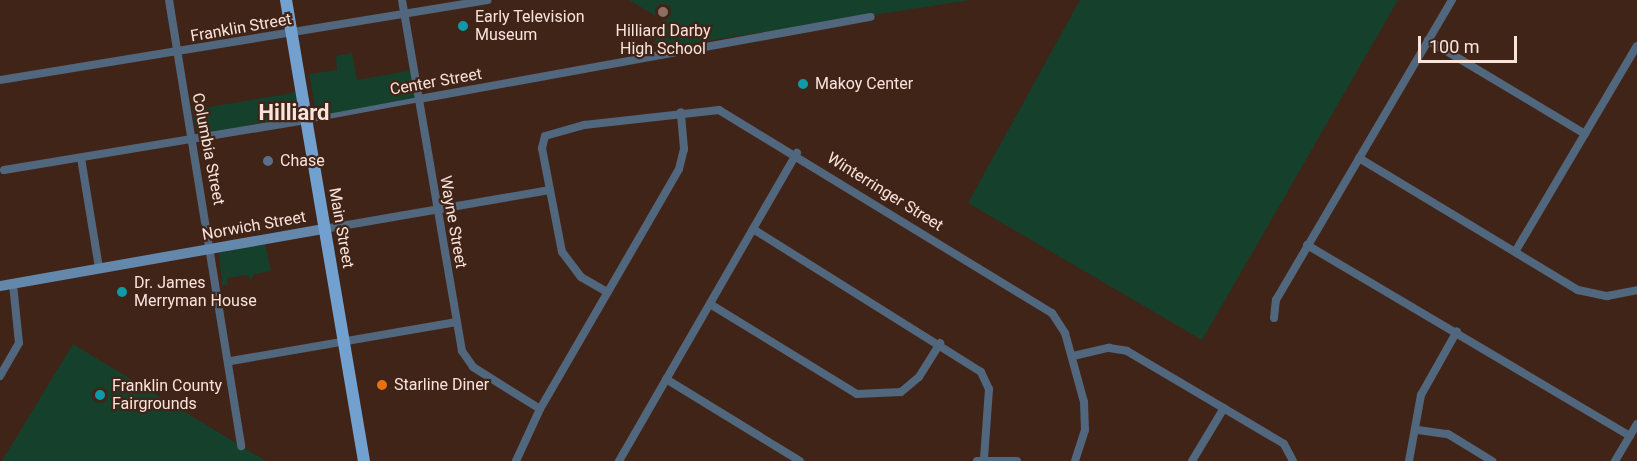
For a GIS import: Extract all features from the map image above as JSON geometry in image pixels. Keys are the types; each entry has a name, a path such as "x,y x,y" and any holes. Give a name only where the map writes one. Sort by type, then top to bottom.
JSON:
{"main road":[{"name":"Main Street","path":"286,0 364,461"},
{"name":"Norwich Street","path":"0,286 324,229"}],"street":[{"name":"Columbia Street","path":"169,0 231,361 241,446"},
{"name":"Wayne Street","path":"402,0 465,360 540,408"},
{"name":"Franklin Street","path":"0,80 487,0"},
{"path":"1274,318 1276,300 1452,0"},
{"name":"Center Street","path":"4,170 306,120 871,17"},
{"path":"1428,40 1585,134"},
{"path":"1515,252 1637,46"},
{"name":"Winterringer Street","path":"550,190 545,136 558,129 681,112 719,110 797,153 1031,297 1052,313 1073,356 1085,430 1075,461"},
{"path":"516,461 540,408 680,169 684,149 681,112"},
{"path":"619,461 797,153"},
{"path":"81,158 99,268"},
{"path":"1359,158 1515,252 1594,296 1637,290"},
{"path":"550,190 562,252 581,277 607,292"},
{"name":"Norwich Street","path":"324,229 550,190"},
{"path":"753,229 973,364 989,389 980,460 1017,461"},
{"path":"1307,245 1457,331 1630,436"},
{"path":"0,376 19,343 13,284"},
{"path":"710,304 857,394 901,392 919,377 940,343"},
{"path":"231,361 457,322"},
{"path":"1409,461 1418,430 1421,394 1457,331"},
{"path":"1073,356 1109,348 1127,351 1284,444 1293,459"},
{"path":"666,379 800,461"},
{"path":"1192,461 1224,408"},
{"path":"1615,461 1637,423"},
{"path":"1418,430 1448,434 1492,461"}],"green space":[{"path":"629,0 970,0 673,46 653,43 669,24"},
{"path":"1080,0 1398,0 1202,340 968,203"},
{"path":"352,53 357,80 414,70 419,99 317,118 309,74 337,70 336,56"},
{"path":"298,92 297,117 200,134 196,130 192,110"},
{"path":"265,243 271,271 254,274 251,280 247,275 227,278 228,285 222,285 219,253"},
{"name":"Franklin County Fairgrounds","path":"73,344 241,446 266,461 2,461"}],"place":[{"name":"Hilliard Darby High School","path":"663,12"},
{"name":"Early Television Museum","path":"463,26"},
{"name":"Makoy Center","path":"803,84"},
{"name":"Chase","path":"268,161"},
{"name":"Dr. James Merryman House","path":"122,292"},
{"name":"Starline Diner","path":"382,385"},
{"name":"Franklin County Fairgrounds","path":"100,395"}],"district":[{"name":"Hilliard","path":"294,113"}]}
